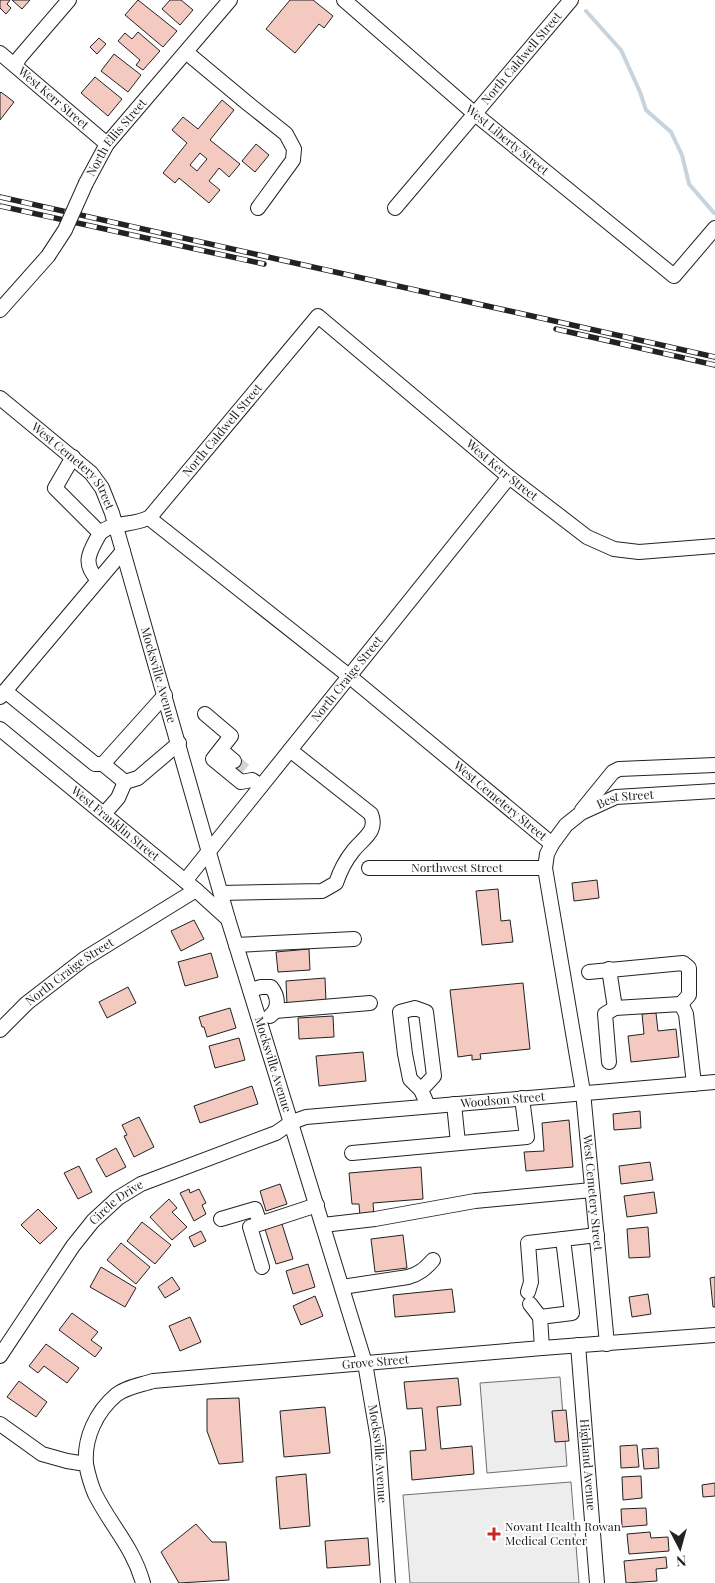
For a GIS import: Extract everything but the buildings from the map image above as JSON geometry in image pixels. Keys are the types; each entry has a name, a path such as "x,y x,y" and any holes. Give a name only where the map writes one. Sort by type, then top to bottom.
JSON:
{"street":[{"path":"15,65 69,0"},
{"name":"North Ellis Street","path":"0,310 48,256 65,230 86,183 107,144 230,0"},
{"name":"West Liberty Street","path":"344,0 475,114 674,276 715,228"},
{"name":"North Caldwell Street","path":"395,208 571,0"},
{"path":"186,52 286,134 294,149 293,160 258,208"},
{"name":"West Kerr Street","path":"0,53 107,144"},
{"name":"West Kerr Street","path":"318,316 509,477 587,537 614,549 639,552 715,546"},
{"name":"North Caldwell Street","path":"149,518 318,316"},
{"name":"West Cemetery Street","path":"0,398 91,474 108,499 123,551"},
{"path":"72,457 55,488 100,533"},
{"name":"North Craige Street","path":"185,881 210,850 254,780 290,750 509,477"},
{"path":"98,580 90,572 87,556 100,533 106,528 149,518"},
{"name":"West Cemetery Street","path":"149,518 349,676 552,844 547,854 545,868 583,1092 607,1344"},
{"path":"123,551 2,694 95,764 103,764 125,782"},
{"name":"Mocksville Avenue","path":"123,551 210,850 228,919 365,1363 378,1439 388,1583"},
{"path":"103,764 165,696"},
{"path":"205,714 231,736 213,759 241,782 254,780"},
{"name":"West Franklin Street","path":"0,729 196,890 228,919"},
{"path":"104,814 118,798 125,782 138,778 179,743"},
{"path":"221,750 234,761"},
{"path":"221,893 322,891 336,883 340,871 353,851 370,833 374,821 371,814 290,750"},
{"path":"577,816 613,772 619,769 715,765"},
{"name":"Best Street","path":"552,844 566,826 577,816 616,798 715,792"},
{"name":"Northwest Street","path":"369,868 545,868"},
{"name":"North Craige Street","path":"0,1030 27,1003 84,959 196,890"},
{"path":"236,945 354,939"},
{"path":"589,972 684,962 689,968 689,995 681,1004 615,1008 605,1014 609,1062"},
{"path":"610,970 615,1008"},
{"path":"250,990 262,987 271,988 275,993 277,1003 275,1011 260,1021"},
{"path":"275,1011 370,1003"},
{"path":"681,1004 686,1014 694,1084"},
{"path":"421,1090 434,1076 426,1012 415,1008 400,1012 401,1020 410,1079 421,1090 428,1106"},
{"name":"Woodson Street","path":"292,1122 306,1117 715,1082"},
{"path":"352,1152 527,1137 522,1098"},
{"path":"454,1104 458,1143"},
{"name":"Circle Drive","path":"0,1356 73,1246 93,1221 118,1198 141,1184 276,1133 292,1122"},
{"path":"323,1225 375,1219 475,1200 592,1190"},
{"path":"262,1268 250,1227 317,1205"},
{"path":"221,1219 255,1208 260,1223"},
{"path":"542,1348 540,1317 529,1298 531,1282 528,1243 597,1235"},
{"path":"540,1317 572,1314 563,1240"},
{"path":"342,1287 408,1277 425,1270 433,1260"},
{"name":"Grove Street","path":"86,1464 85,1452 89,1434 102,1410 117,1394 153,1381 715,1335"},
{"name":"Highland Avenue","path":"578,1345 597,1583"},
{"path":"0,1424 42,1454 86,1464 95,1493 125,1541 138,1566 143,1583"}],"shaded area":[{"path":"560,1377 567,1466 487,1473 480,1383"},
{"name":"Novant Health Rowan Medical Center","path":"571,1482 579,1583 410,1583 403,1495"}],"waterway":[{"path":"586,11 621,50 646,110 671,132 682,155 689,184 714,213"}],"tunnel":[{"path":"234,761 248,773"}],"railway":[{"path":"0,197 715,357"},
{"path":"0,206 264,264"},
{"path":"556,329 715,365"}],"place":[{"name":"Novant Health Rowan Medical Center","path":"494,1534"}]}
